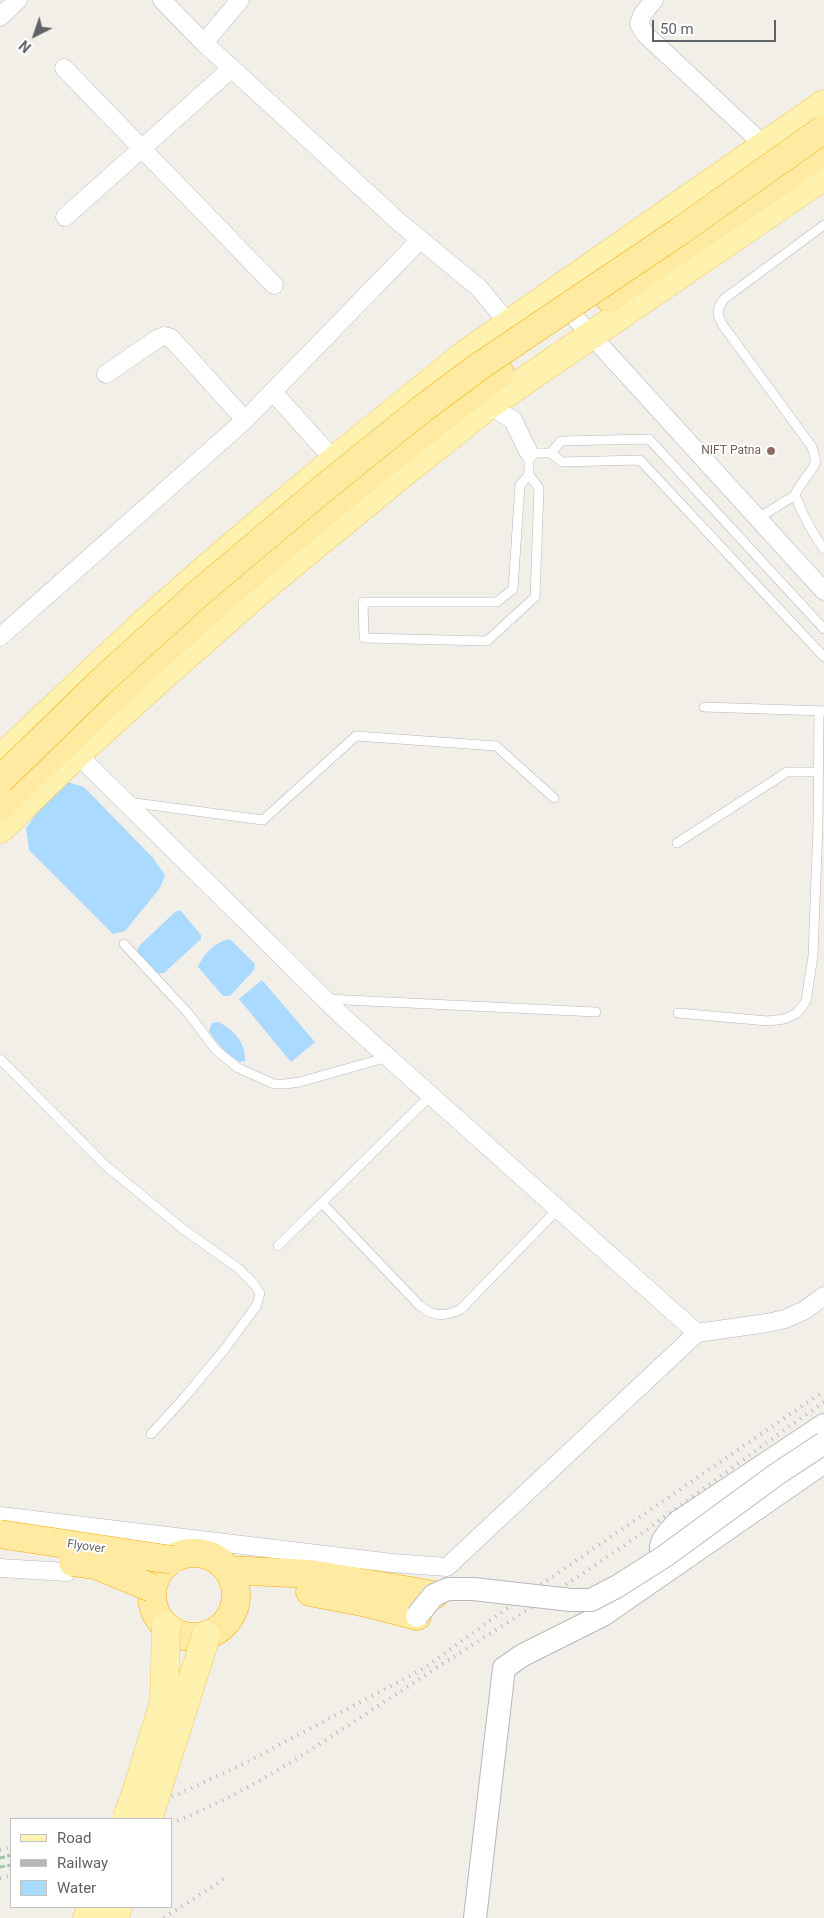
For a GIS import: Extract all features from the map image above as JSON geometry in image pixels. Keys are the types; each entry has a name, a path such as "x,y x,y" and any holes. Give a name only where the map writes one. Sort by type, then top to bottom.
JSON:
{"highway":[{"path":"0,780 104,679 199,594 319,492 422,409 476,368 680,231 824,129"},
{"path":"0,808 44,762 247,577 438,421 500,373 824,151"},
{"name":"Flyover","path":"0,1534 172,1560 175,1557 194,1552 213,1557 232,1579"},
{"name":"Flyover","path":"0,1553 96,1565 152,1588"},
{"path":"172,1560 160,1570 152,1588 154,1609 166,1627 185,1637 206,1636 224,1626 235,1608 232,1579"},
{"path":"232,1579 310,1574 434,1595"},
{"path":"232,1579 367,1603 417,1616"}],"main road":[{"path":"3,751 230,548 463,356 824,104"},
{"path":"0,829 77,754 263,588 489,406 824,176"},
{"path":"126,1818 164,1702 166,1627"},
{"path":"148,1818 206,1636"}],"street":[{"path":"0,17 18,0"},
{"path":"162,0 204,43 420,240 479,288 509,324"},
{"path":"204,43 240,0"},
{"path":"654,0 642,15 639,24 645,34 764,145"},
{"path":"64,68 274,285"},
{"path":"65,217 232,68"},
{"path":"0,637 245,420 420,240"},
{"path":"553,293 590,336 824,591"},
{"path":"106,374 157,339 164,336 171,338 245,420"},
{"path":"273,392 335,461"},
{"path":"489,406 513,420 529,452"},
{"path":"77,754 324,998 697,1333"},
{"path":"0,1516 392,1563 447,1567 697,1333 785,1319 805,1310 824,1296"},
{"path":"666,1571 659,1550 664,1538 678,1522 824,1424"},
{"path":"417,1616 434,1595 448,1589 473,1589 571,1600 590,1600 618,1586 665,1556 777,1474 824,1444"},
{"path":"475,1918 504,1668 523,1655 603,1615 819,1470"},
{"path":"0,1568 68,1572 99,1527"}],"lane":[{"path":"757,519 795,495 800,484 812,472 816,462 812,446 722,324 718,315 719,307 734,291 824,226"},
{"path":"552,453 561,441 649,439 824,629"},
{"path":"529,475 520,485 513,588 497,602 364,602 364,638 487,641 534,597 538,488 529,475 529,452 552,453 562,462 640,460 824,657"},
{"path":"795,495 816,539 824,549"},
{"path":"678,1013 768,1020 784,1019 796,1013 806,1001 813,956 818,772 822,711 704,706"},
{"path":"125,802 263,820 356,736 496,746 554,798"},
{"path":"678,843 786,772 818,772"},
{"path":"124,944 188,1013 216,1050 238,1068 264,1080 274,1084 300,1082 388,1057"},
{"path":"324,998 596,1012"},
{"path":"0,1059 105,1165 183,1229 238,1268 260,1293 257,1305 224,1350 152,1434"},
{"path":"278,1246 430,1095"},
{"path":"322,1203 419,1306 428,1313 439,1316 451,1314 461,1309 558,1208"}],"water":[{"path":"68,782 84,787 153,858 165,875 160,888 125,931 113,934 29,850 26,828 53,790"},
{"path":"180,910 201,935 201,939 164,973 154,974 136,954 139,946 175,912"},
{"path":"230,939 255,964 254,970 230,996 223,996 198,967 211,949"},
{"path":"262,980 315,1042 291,1062 239,999"},
{"path":"219,1022 230,1029 238,1038 245,1054 245,1061 240,1062 226,1052 209,1031 212,1023"}],"railway":[{"path":"116,1818 179,1794 245,1763 423,1669 517,1601 824,1391"},
{"path":"172,1823 261,1780 528,1610 622,1547 824,1402"},
{"path":"0,1850 10,1847"},
{"path":"0,1878 10,1875"},
{"path":"164,1918 227,1877"}],"place":[{"name":"NIFT Patna","path":"771,451"}]}
